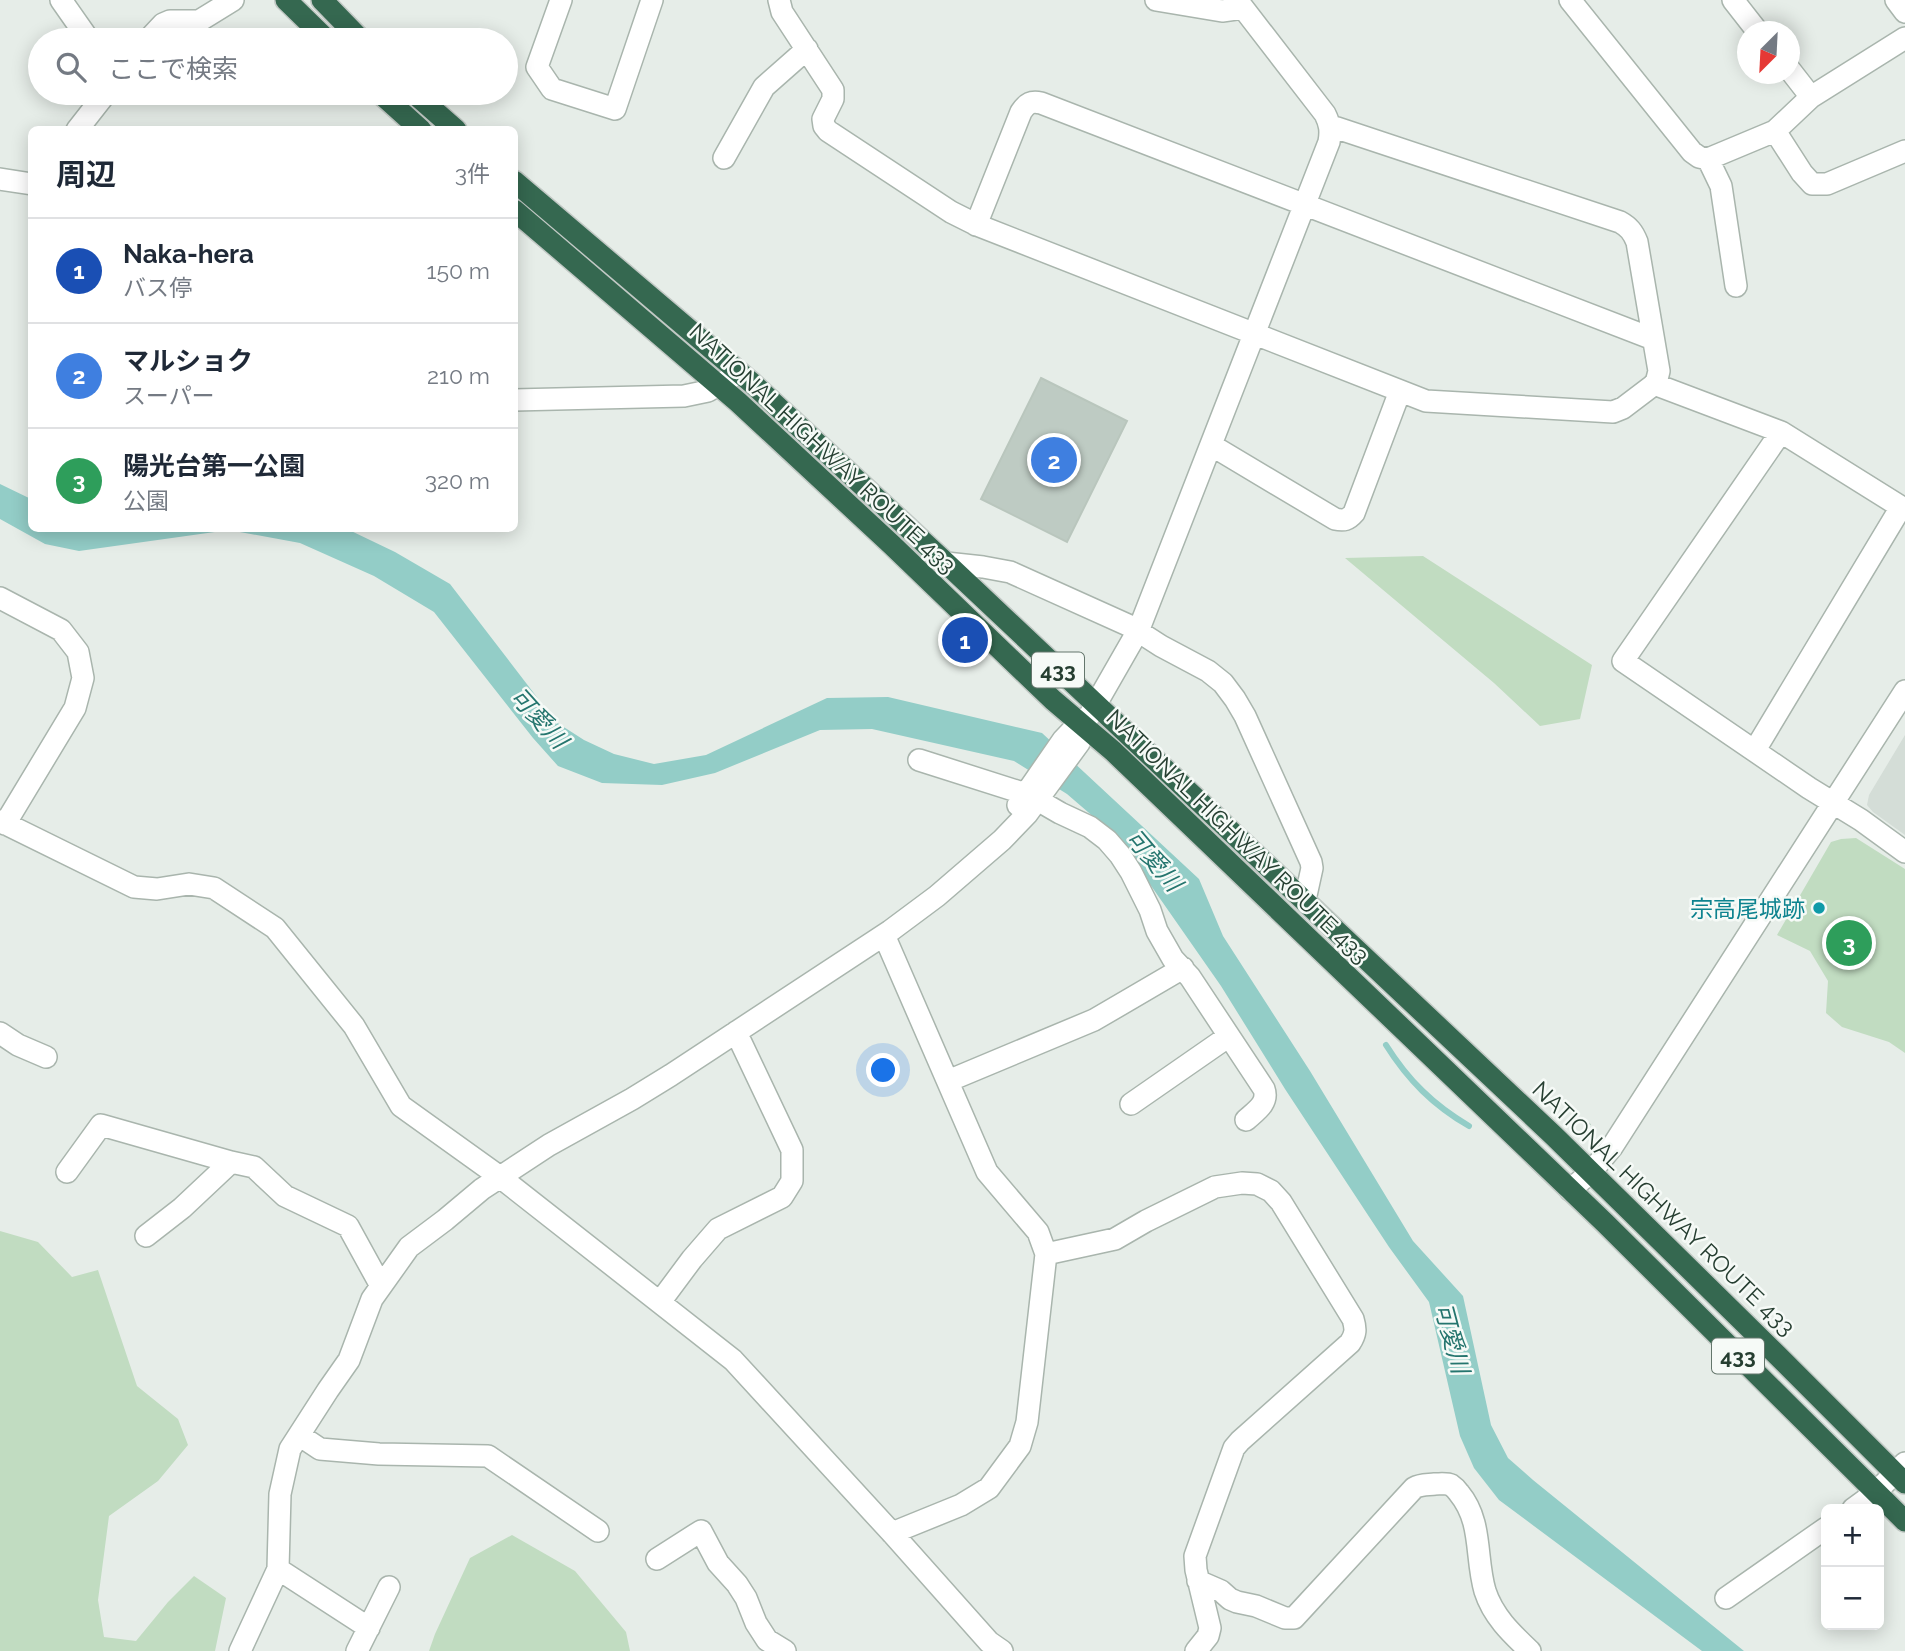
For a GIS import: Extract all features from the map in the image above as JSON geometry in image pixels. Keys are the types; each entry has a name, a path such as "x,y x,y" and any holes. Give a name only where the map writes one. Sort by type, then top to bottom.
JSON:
{"highway":[{"path":"286,0 315,28"},
{"path":"322,0 349,28"},
{"path":"393,105 417,126"},
{"path":"428,105 451,126"},
{"name":"NATIONAL HIGHWAY ROUTE 433","path":"518,184 739,372 946,563 1591,1172 1777,1355 1902,1473"},
{"name":"NATIONAL HIGHWAY ROUTE 433","path":"518,213 718,386 892,545 1053,700 1113,751 1570,1190 1905,1521"}],"street":[{"path":"61,0 81,28"},
{"path":"159,28 170,21 199,21 233,0"},
{"path":"561,0 537,67 552,89 615,109 652,0"},
{"path":"779,0 782,12 834,93 822,120 828,131 951,212 976,225 1431,402 1607,413 1623,408 1654,384 1659,371 1637,242 1628,227 1620,222 1330,127"},
{"path":"240,1651 278,1569 280,1494 290,1449 349,1360 372,1299 413,1243 478,1192 548,1145 642,1093 884,935 937,896 1002,840 1096,705 1138,631 1331,132 1325,114 1240,4 1222,11 1156,0"},
{"path":"1570,0 1699,158 1708,159 1775,131 1811,97 1905,38"},
{"path":"1733,0 1749,21"},
{"path":"1896,0 1905,12"},
{"path":"724,158 764,87 807,49"},
{"path":"1800,83 1811,97"},
{"path":"976,225 1025,96 1653,339"},
{"path":"80,126 97,105"},
{"path":"1775,131 1812,184 1827,184 1905,151"},
{"path":"1708,159 1721,186 1736,286"},
{"path":"0,178 28,183"},
{"path":"518,400 696,395 718,386 739,372"},
{"path":"1654,384 1781,432 1903,508 1755,750"},
{"path":"1211,445 1335,519 1343,521 1354,513 1400,391"},
{"path":"1781,432 1623,661 1905,852"},
{"path":"946,563 1010,572 1138,631 1208,671 1223,683 1245,716 1312,865 1305,900"},
{"path":"1,600 61,630 78,652 83,678 75,708 2,823 134,887 156,889 189,884 214,888 275,928 354,1026 401,1106 500,1177 733,1360 892,1533 989,1648"},
{"path":"1570,1190 1591,1172 1612,1147 1905,691"},
{"path":"919,760 1035,792 1059,813 1090,827 1107,840 1120,855 1149,906 1157,931 1173,959 1183,968 1266,1094 1262,1105 1246,1119"},
{"path":"884,935 987,1172 1038,1232 1046,1254 1027,1422 1020,1446 989,1488 961,1505 892,1533"},
{"path":"948,1081 1094,1020 1183,968"},
{"path":"660,1302 691,1259 718,1229 782,1197 792,1181 792,1150 736,1032"},
{"path":"0,1033 18,1045 46,1057"},
{"path":"1131,1104 1229,1036"},
{"path":"67,1172 101,1125 254,1167 285,1196 348,1226 382,1286"},
{"path":"146,1236 182,1208 231,1162"},
{"path":"1046,1254 1115,1240 1211,1188 1242,1183 1257,1184 1271,1191 1281,1202 1353,1319 1355,1336 1350,1343 1234,1448 1197,1550 1195,1563 1210,1631 1196,1651"},
{"path":"299,1435 320,1449 379,1454 488,1456 598,1531"},
{"path":"1860,1504 1902,1473"},
{"path":"1198,1581 1237,1602 1256,1606 1285,1618 1294,1618 1414,1488 1418,1485 1449,1484 1465,1499 1473,1514 1485,1591 1492,1606 1501,1621 1530,1651"},
{"path":"657,1559 701,1531 718,1563 746,1598 756,1623 767,1640 785,1651"},
{"path":"1726,1598 1821,1532"},
{"path":"278,1569 369,1628"},
{"path":"358,1651 389,1587"}],"path":[{"path":"1587,1123 1594,1130"}],"shaded area":[{"path":"1905,735 1905,835 1867,805 1869,795"}],"green space":[{"path":"1423,556 1592,665 1580,719 1540,726 1494,683 1345,558"},
{"path":"1856,838 1905,869 1905,1053 1889,1042 1842,1027 1826,1013 1828,981 1810,951 1777,935 1831,842"},
{"path":"0,1231 38,1242 72,1277 98,1270 137,1386 178,1419 188,1445 158,1481 109,1516 98,1600 104,1637 136,1641 194,1576 226,1598 215,1651 0,1651"},
{"path":"512,1535 575,1571 626,1632 630,1651 429,1651 470,1558"}],"water":[{"path":"0,484 28,498 28,532 215,532 79,551 45,544 0,519"},
{"name":"可愛川","path":"240,532 353,532 395,552 450,584 556,722 584,740 614,754 654,764 706,755 827,698 888,697 1042,733 1199,879 1223,936 1310,1071 1413,1241 1463,1296 1491,1425 1508,1458 1744,1651 1702,1651 1499,1500 1474,1468 1460,1436 1429,1302 1389,1247 1285,1089 1221,986 1117,837 1067,794 1014,761 872,729 820,730 715,773 662,785 602,783 558,766 434,612 374,576 300,543"}],"building":[{"path":"1041,378 1127,421 1067,542 981,499"}],"waterway":[{"path":"1386,1045 1422,1091 1469,1126"}],"place":[{"name":"マルショク","path":"1054,460"},
{"name":"Naka-hera","path":"965,640"},
{"name":"宗高尾城跡","path":"1819,908"},
{"name":"陽光台第一公園","path":"1849,943"}]}
